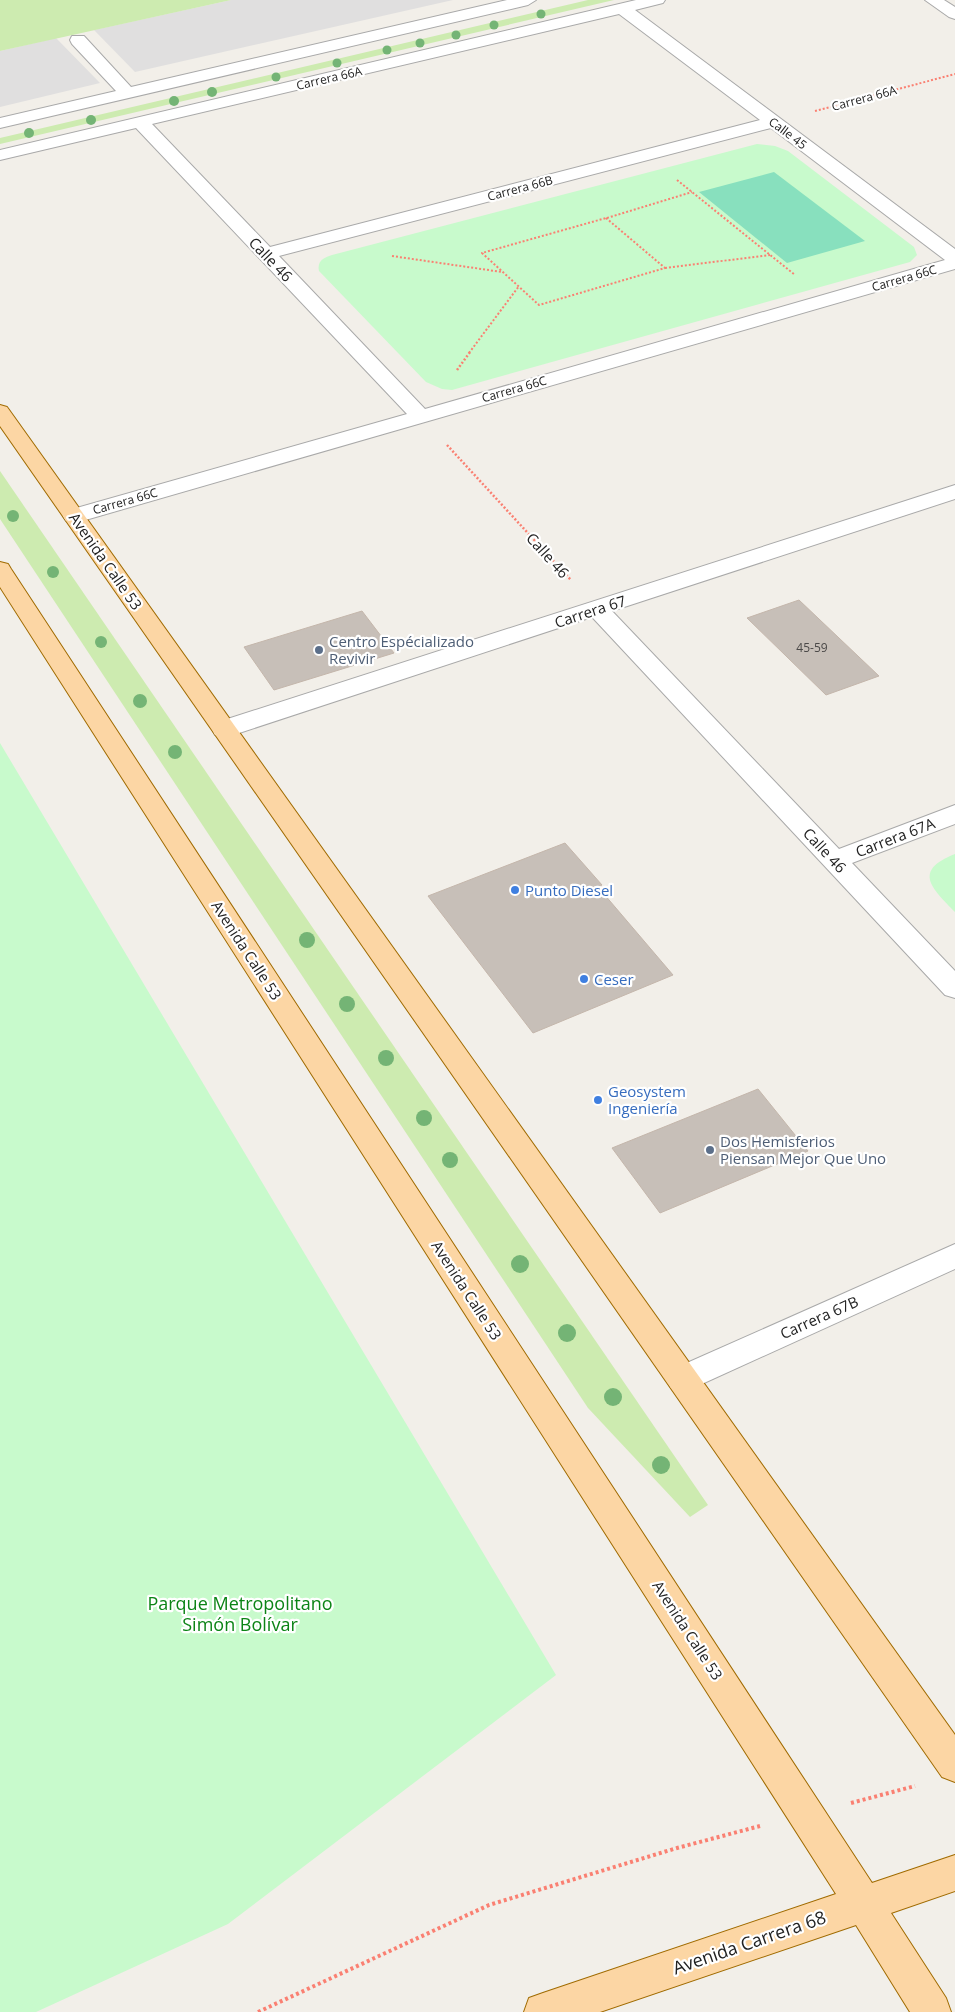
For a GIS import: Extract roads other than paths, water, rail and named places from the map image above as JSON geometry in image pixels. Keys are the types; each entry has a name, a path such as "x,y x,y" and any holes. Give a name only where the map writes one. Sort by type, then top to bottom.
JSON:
{"main road":[{"name":"Avenida Calle 53","path":"0,411 955,1765"},
{"name":"Avenida Calle 53","path":"0,569 932,2012"},
{"name":"Avenida Carrera 68","path":"543,2012 955,1873"}],"street":[{"path":"0,123 528,0"},
{"name":"Carrera 66A","path":"0,155 657,0"},
{"path":"933,0 955,14"},
{"name":"Calle 45","path":"622,8 955,258"},
{"path":"78,40 127,94"},
{"name":"Calle 46","path":"140,122 421,416"},
{"name":"Carrera 66B","path":"266,254 774,122"},
{"name":"Carrera 66C","path":"74,516 955,263"},
{"name":"Carrera 67","path":"224,729 955,492"},
{"name":"Calle 46","path":"596,608 955,988"},
{"name":"Carrera 67A","path":"835,860 955,814"},
{"name":"Carrera 67B","path":"682,1379 955,1256"}],"place":[{"name":"Centro Espécializado Revivir","path":"319,650"},
{"name":"Punto Diesel","path":"515,890"},
{"name":"Ceser","path":"584,979"},
{"name":"Geosystem Ingeniería","path":"598,1100"},
{"name":"Dos Hemisferios Piensan Mejor Que Uno","path":"710,1150"}],"park label":[{"name":"Parque Metropolitano Simón Bolívar","path":"240,1614"}]}
